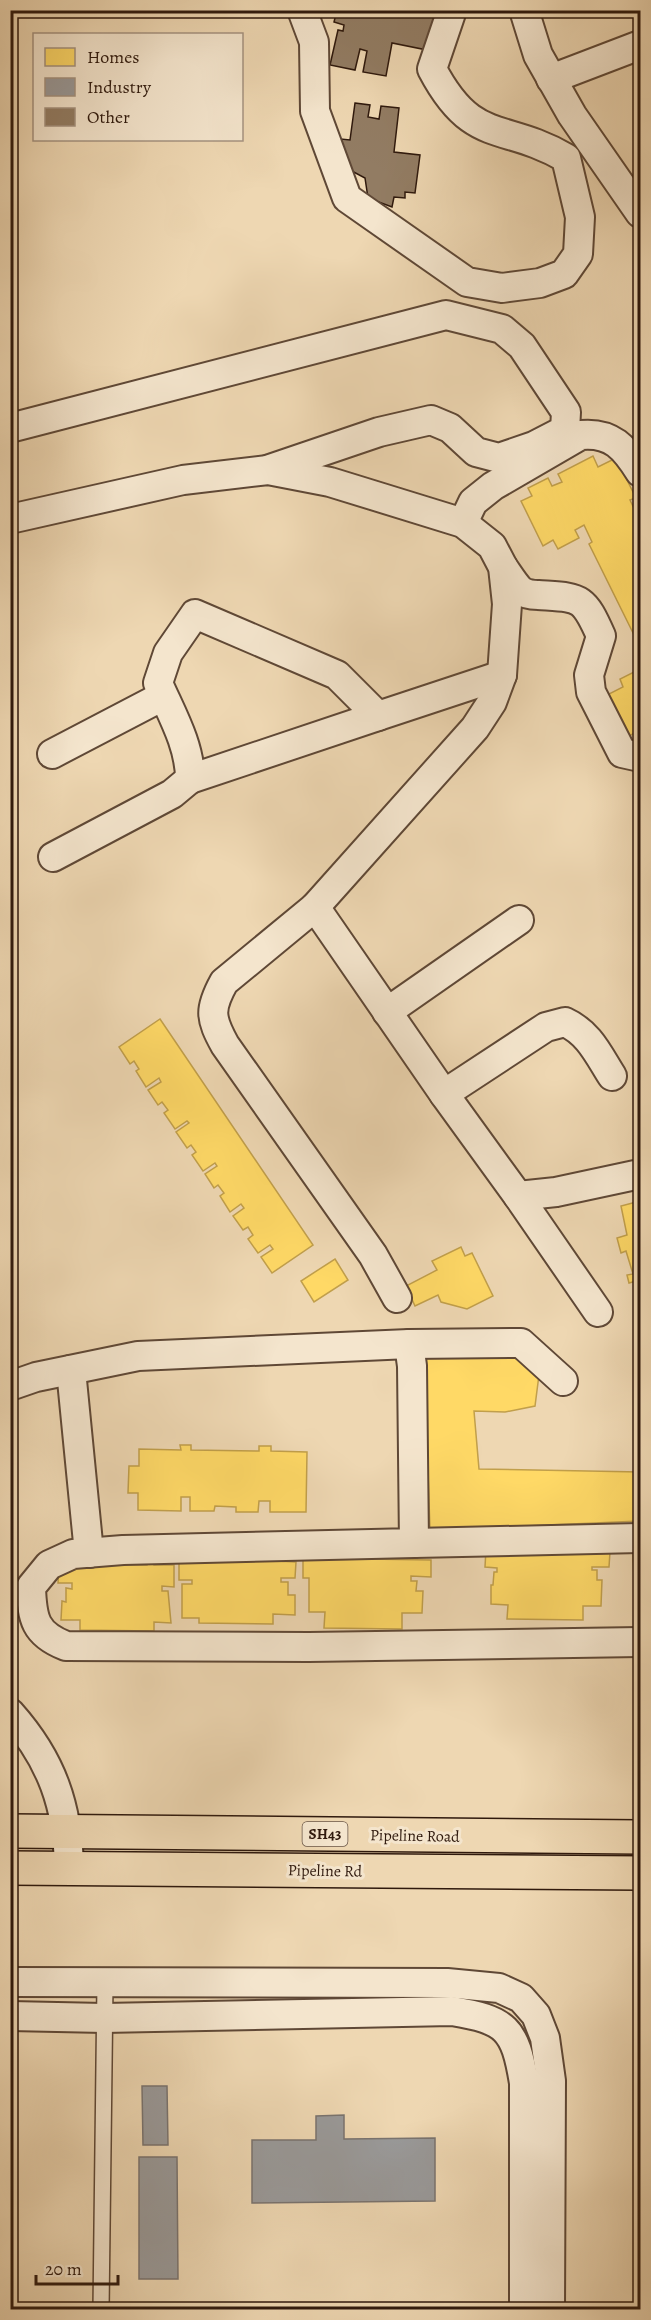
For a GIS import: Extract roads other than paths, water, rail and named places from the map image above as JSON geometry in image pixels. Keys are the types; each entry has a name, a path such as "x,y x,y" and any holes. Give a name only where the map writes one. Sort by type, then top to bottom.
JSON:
{"main road":[{"name":"Pipeline Road","path":"10,1831 640,1837"},
{"name":"Pipeline Rd","path":"10,1868 640,1873"}],"street":[{"path":"302,10 314,42 315,111 347,198 467,282 502,288 540,283 564,274 578,254 580,217 566,158 543,144 489,131 473,122 446,96 432,69 452,10"},
{"path":"524,10 538,55 551,79 572,115 640,213"},
{"path":"551,79 640,45"},
{"path":"10,428 446,315 502,329 522,346 566,412 565,430 534,446 499,458 476,452 450,428 431,420 380,432 268,470 183,480 10,519"},
{"path":"463,523 473,502 493,486 581,435 597,433 610,439 627,450 640,472"},
{"path":"268,470 330,482 463,523 492,546 503,567 520,590 530,595 566,596 579,600 592,615 601,636 589,675 591,692 622,753 640,757"},
{"path":"398,1298 373,1255 225,1045 212,1013 215,998 224,982 315,907 475,728 492,702 502,675 507,604 503,567"},
{"path":"190,779 190,765 185,748 158,683 168,653 195,614 337,675 378,716"},
{"path":"53,857 172,794 190,779 502,675"},
{"path":"52,754 164,696"},
{"path":"315,907 598,1312"},
{"path":"387,1012 519,920"},
{"path":"444,1094 546,1027 564,1022 578,1028 589,1038 612,1076"},
{"path":"518,1196 556,1192 640,1174"},
{"path":"10,1386 36,1377 138,1356 409,1344 521,1343 563,1381"},
{"path":"409,1344 412,1366 414,1543"},
{"path":"71,1370 89,1553"},
{"path":"640,1538 73,1554 49,1565 31,1587 32,1608 38,1628 50,1640 66,1646 309,1647 640,1642"},
{"path":"10,1713 25,1729 58,1786 69,1831 69,1868"},
{"path":"10,1982 447,1983 500,1988 521,1998 536,2015 545,2038 551,2081 550,2310"},
{"path":"337,1983 337,2014"},
{"path":"10,2016 104,2018 452,2011 487,2017 508,2032 519,2049 524,2083 524,2310"},
{"path":"508,2032 536,2015"}],"lane":[{"path":"101,2310 105,1983"}]}
